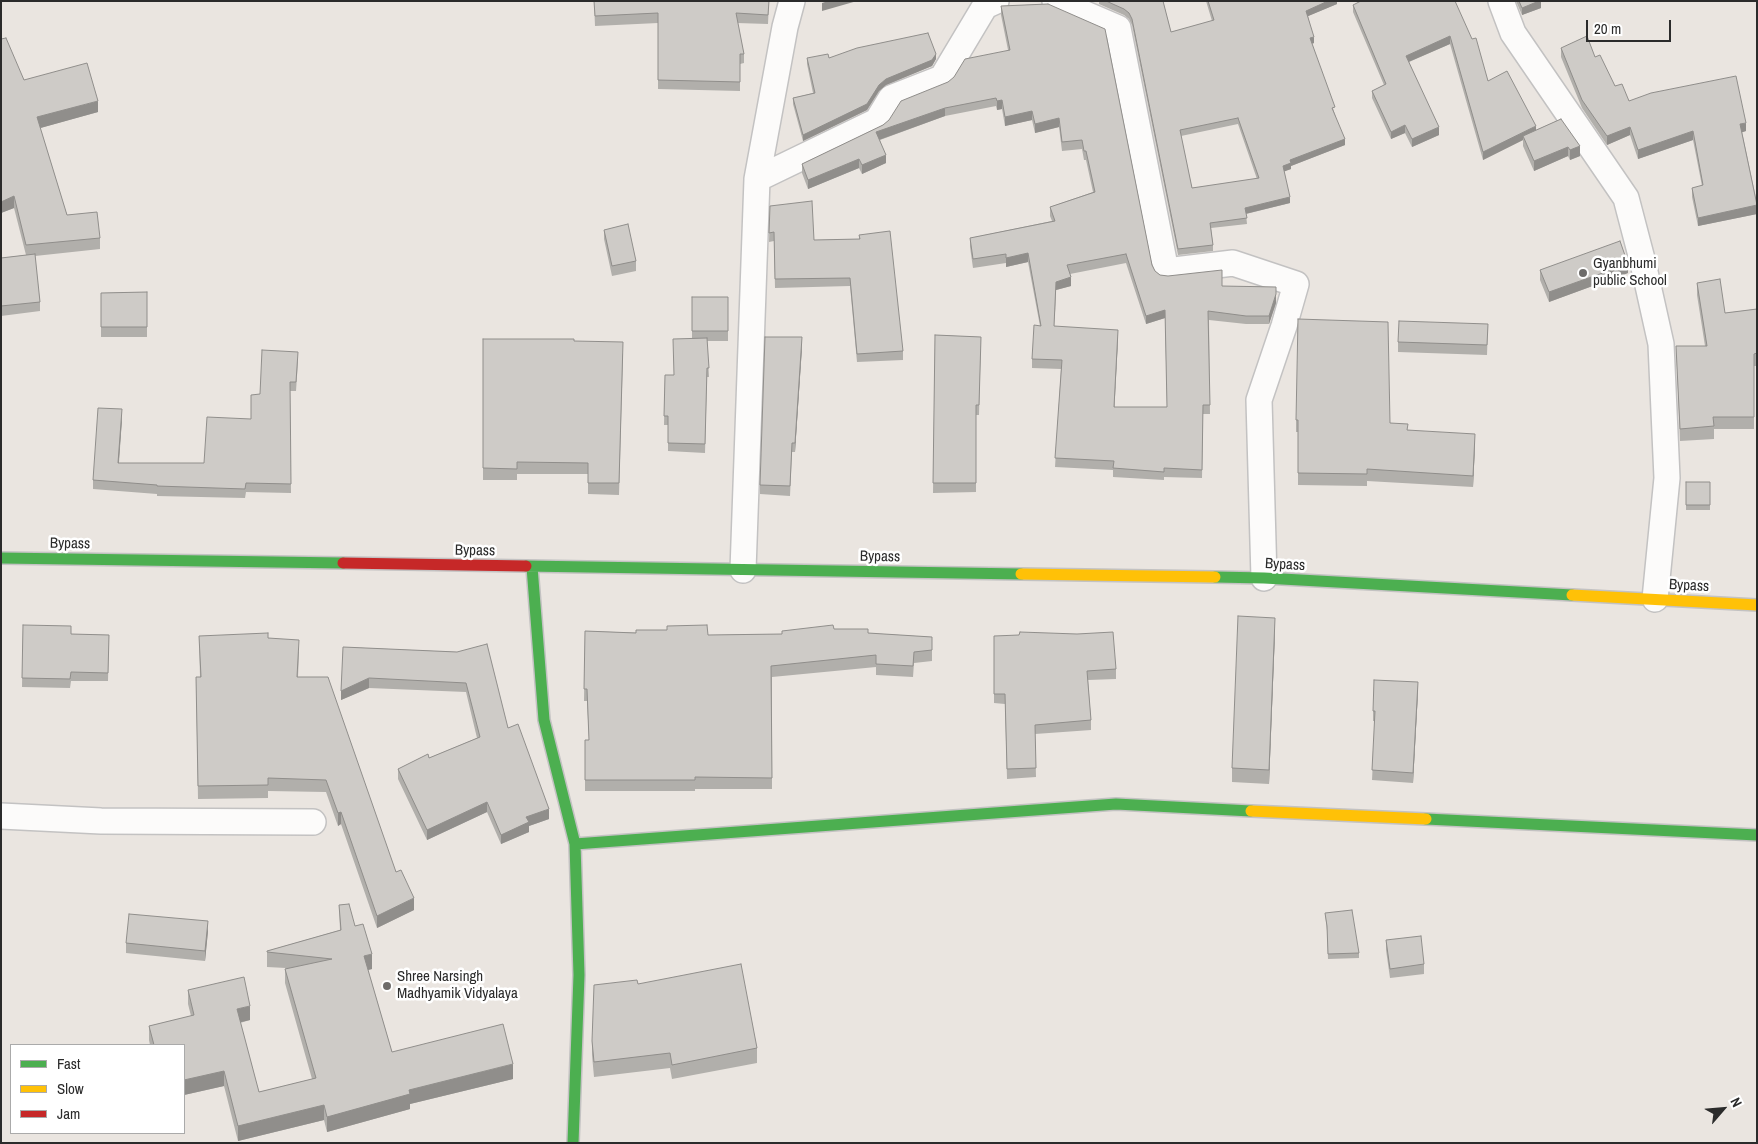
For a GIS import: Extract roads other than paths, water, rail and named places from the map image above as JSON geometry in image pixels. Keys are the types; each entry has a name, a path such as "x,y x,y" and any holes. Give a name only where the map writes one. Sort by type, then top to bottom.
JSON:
{"main road":[{"name":"Bypass","path":"1,558 1264,578 1757,605"},
{"path":"532,567 544,720 575,844 579,975 573,1143"},
{"path":"575,844 1116,804 1757,835"}],"street":[{"path":"743,570 757,179 785,27 792,1"},
{"path":"757,179 877,121 891,98 942,78 985,6 996,1"},
{"path":"1055,1 1118,28 1166,271 1233,263 1296,284 1259,400 1264,578"},
{"path":"1501,1 1513,33 1626,198 1641,254 1661,344 1667,478 1654,600"},
{"path":"1,816 101,821 313,822"}],"place":[{"name":"Gyanbhumi public School","path":"1583,273"},
{"name":"Shree Narsingh Madhyamik Vidyalaya","path":"387,986"}]}
